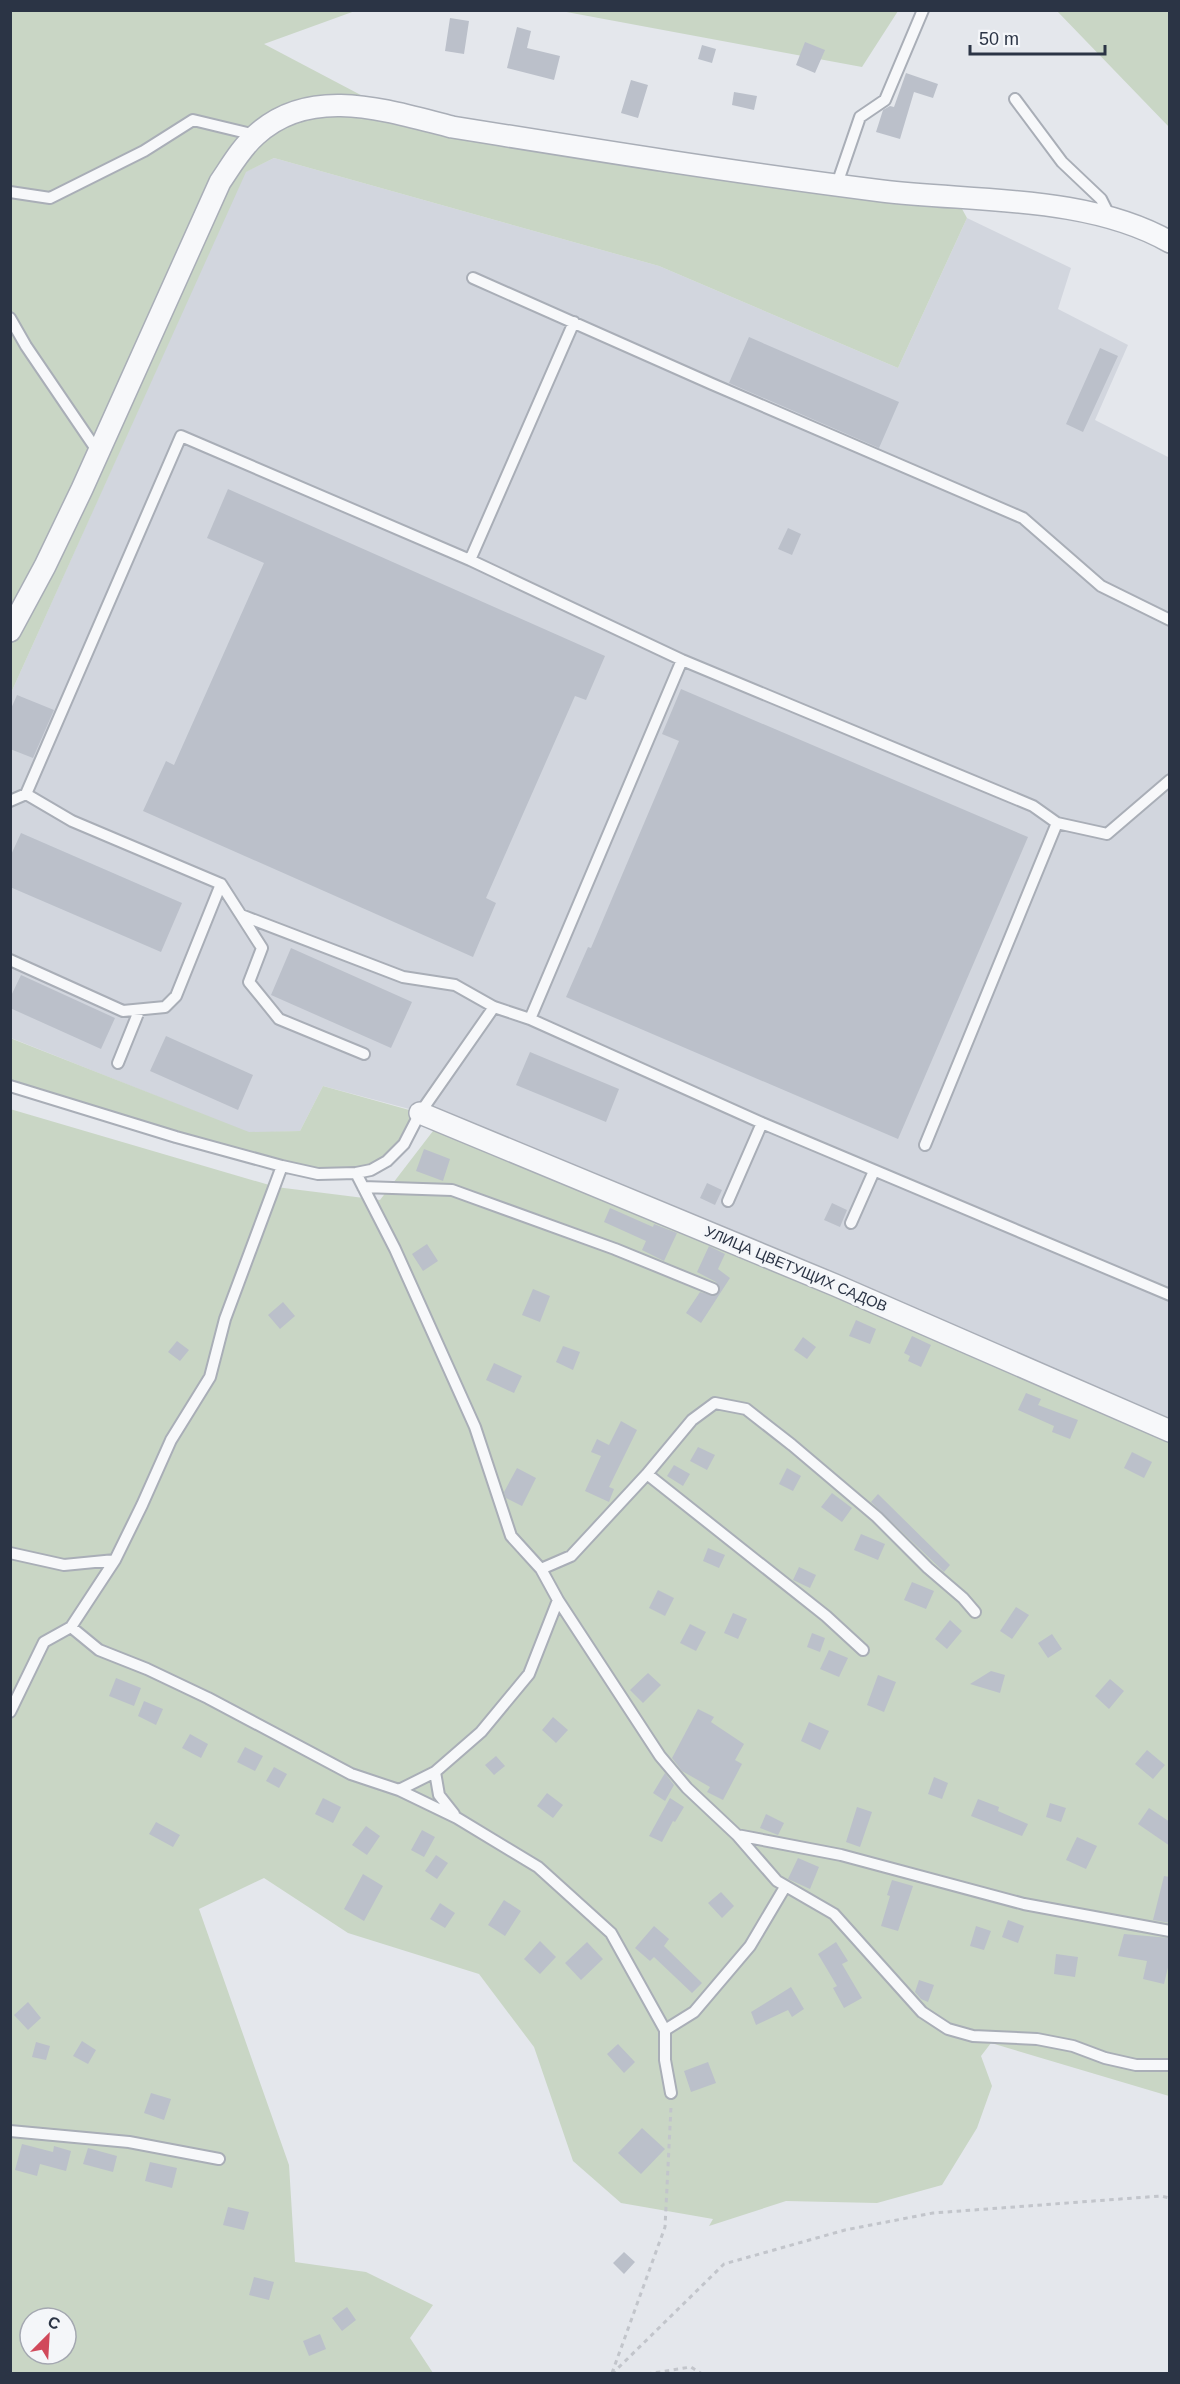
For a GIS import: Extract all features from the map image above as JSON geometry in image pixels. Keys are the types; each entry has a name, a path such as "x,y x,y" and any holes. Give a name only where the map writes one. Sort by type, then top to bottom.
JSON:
{"street":[{"path":"10,631 45,567 220,182 255,135 294,111 317,105 351,106 392,112 473,130 882,191 1059,208 1110,217 1170,242"},
{"name":"УЛИЦА ЦВЕТУЩИХ САДОВ","path":"420,1113 835,1285 1170,1431"}],"lane":[{"path":"837,184 860,117 885,100 923,10"},
{"path":"1015,99 1062,162 1101,200 1110,217"},
{"path":"10,192 50,198 144,151 193,120 255,135"},
{"path":"473,278 1023,518 1101,586 1170,620"},
{"path":"10,318 26,346 98,453"},
{"path":"470,560 574,322"},
{"path":"10,801 26,794 181,436 470,560 682,660 1033,806 1057,823 1107,834 1170,780"},
{"path":"530,1018 682,660"},
{"path":"26,794 72,821 221,884 262,948 249,982 279,1020 364,1054"},
{"path":"925,1145 1057,823"},
{"path":"10,960 123,1011 165,1008 176,996 221,884"},
{"path":"241,915 404,977 455,984 494,1007 530,1018 762,1123 1170,1295"},
{"path":"10,1086 176,1137 282,1166 318,1174 356,1173 371,1170 387,1161 404,1144 420,1113 494,1007"},
{"path":"117,1063 139,1011"},
{"path":"728,1201 762,1123"},
{"path":"10,1712 44,1641 71,1627 115,1560 171,1440 210,1377 225,1319 282,1166"},
{"path":"851,1223 874,1171"},
{"path":"356,1173 395,1249 475,1427 511,1536 541,1569 558,1600 660,1756 687,1788 737,1834 777,1881 834,1914 922,2012 948,2029 974,2036 1037,2039 1073,2046 1106,2058 1136,2064 1170,2066"},
{"path":"363,1187 452,1190 615,1249 713,1289"},
{"path":"541,1569 571,1557 647,1474 692,1420 715,1403 746,1409 877,1517 975,1612"},
{"path":"647,1474 826,1616 863,1650"},
{"path":"10,1553 64,1565 115,1560"},
{"path":"399,1790 435,1772 481,1732 529,1674 558,1600"},
{"path":"71,1627 99,1650 147,1669 208,1698 351,1774 399,1790 457,1818 538,1867 611,1934 665,2030 665,2060 671,2093"},
{"path":"435,1772 439,1795 457,1818"},
{"path":"737,1834 841,1855 1024,1904 1170,1931"},
{"path":"665,2030 694,2012 750,1946 785,1887"},
{"path":"10,2131 129,2142 219,2158"}],"path":[{"path":"612,2373 665,2227 671,2093"},
{"path":"612,2373 724,2264 845,2230 933,2213 1063,2202 1161,2196 1170,2198"},
{"path":"647,2373 691,2367 702,2373"}],"shaded area":[{"path":"274,158 659,266 898,368 967,218 1071,268 1058,309 1128,345 1095,420 1170,458 1169,1429 443,1118 323,1086 300,1131 249,1133 11,1038 11,693 245,172"}],"green space":[{"path":"11,11 355,11 264,44 393,112 956,198 967,218 898,368 659,266 274,158 246,172 11,693"},
{"path":"561,11 898,11 862,67"},
{"path":"1057,11 1169,11 1169,127"},
{"path":"10,1038 249,1132 300,1131 323,1086 420,1113 387,1161 356,1173 318,1174 11,1086"},
{"path":"10,1109 276,1187 380,1200 443,1118 1169,1429 1169,2096 991,2043 981,2056 992,2086 977,2128 942,2185 877,2203 786,2201 709,2226 713,2219 621,2203 573,2161 534,2047 479,1974 348,1933 264,1878 199,1909 289,2165 295,2262 366,2272 433,2305 410,2338 433,2373 11,2373"}],"building":[{"path":"450,18 469,21 464,54 445,51"},
{"path":"517,27 531,31 527,48 560,56 554,80 507,68"},
{"path":"805,42 825,50 815,73 796,65"},
{"path":"702,45 716,49 712,63 698,59"},
{"path":"906,73 938,84 933,98 914,92 900,139 876,132 883,110 890,106 894,107"},
{"path":"631,80 648,85 638,118 621,113"},
{"path":"734,92 757,96 754,110 732,105"},
{"path":"749,337 899,402 879,448 729,383"},
{"path":"1100,348 1118,356 1083,432 1066,424"},
{"path":"228,489 605,656 586,700 575,696 486,898 496,903 473,957 143,811 166,761 174,765 264,563 207,538"},
{"path":"788,528 801,534 792,555 778,549"},
{"path":"681,689 1028,837 898,1139 566,997 588,947 591,948 679,741 662,734"},
{"path":"17,695 54,710 33,758 10,749 10,711"},
{"path":"21,833 182,903 161,952 10,887 10,857"},
{"path":"291,948 412,1002 391,1048 271,995"},
{"path":"21,975 115,1018 101,1049 10,1008 10,998"},
{"path":"166,1036 253,1075 238,1110 150,1071"},
{"path":"530,1052 619,1089 606,1122 516,1085"},
{"path":"424,1149 450,1159 443,1181 416,1171"},
{"path":"707,1183 722,1190 715,1205 700,1198"},
{"path":"832,1203 847,1210 840,1227 824,1220"},
{"path":"610,1208 653,1227 654,1224 677,1233 664,1261 642,1250 646,1241 604,1222"},
{"path":"427,1244 438,1261 423,1271 412,1254"},
{"path":"709,1246 725,1254 718,1269 730,1278 701,1323 686,1313 700,1292 715,1296 720,1289 716,1282 697,1272"},
{"path":"533,1289 550,1296 540,1322 522,1315"},
{"path":"283,1302 295,1316 280,1329 268,1315"},
{"path":"856,1320 876,1329 870,1344 849,1336"},
{"path":"912,1336 931,1345 921,1367 908,1361 910,1356 904,1353"},
{"path":"803,1337 816,1347 807,1359 794,1350"},
{"path":"177,1341 189,1350 180,1361 168,1352"},
{"path":"563,1346 580,1352 573,1370 556,1362"},
{"path":"494,1363 522,1376 514,1393 486,1380"},
{"path":"1026,1393 1041,1399 1038,1405 1078,1420 1070,1439 1052,1432 1054,1426 1018,1410"},
{"path":"621,1421 637,1430 609,1487 614,1489 609,1502 585,1491 601,1456 591,1452 597,1439 609,1445"},
{"path":"698,1447 715,1455 707,1470 690,1461"},
{"path":"1132,1452 1152,1462 1144,1478 1124,1468"},
{"path":"674,1465 690,1474 683,1486 667,1476"},
{"path":"517,1468 536,1478 522,1506 506,1498 504,1492"},
{"path":"787,1468 801,1476 793,1491 779,1484"},
{"path":"832,1493 852,1508 842,1522 821,1507"},
{"path":"878,1494 950,1565 944,1572 871,1502"},
{"path":"861,1534 885,1544 878,1560 854,1550"},
{"path":"708,1548 725,1555 719,1568 703,1561"},
{"path":"799,1567 816,1575 810,1588 793,1580"},
{"path":"912,1582 934,1591 926,1609 904,1600"},
{"path":"658,1590 674,1598 665,1616 649,1608"},
{"path":"1016,1607 1029,1615 1012,1639 1000,1631"},
{"path":"733,1613 747,1619 738,1639 724,1633"},
{"path":"950,1620 962,1631 947,1649 935,1639"},
{"path":"690,1624 706,1632 696,1651 680,1643"},
{"path":"812,1633 825,1638 820,1652 807,1647"},
{"path":"1052,1634 1062,1649 1048,1658 1038,1643"},
{"path":"829,1650 848,1658 839,1677 820,1669"},
{"path":"991,1671 1005,1675 1000,1693 970,1684"},
{"path":"648,1673 661,1685 643,1703 630,1690"},
{"path":"878,1675 896,1682 884,1712 867,1705"},
{"path":"116,1678 141,1688 134,1706 109,1696"},
{"path":"1110,1679 1124,1691 1109,1709 1095,1696"},
{"path":"144,1701 163,1709 156,1725 138,1716"},
{"path":"698,1709 714,1717 711,1722 744,1744 735,1760 742,1764 723,1800 707,1792 710,1787 682,1771 672,1758"},
{"path":"553,1717 568,1730 556,1743 542,1730"},
{"path":"809,1722 829,1731 820,1750 801,1741"},
{"path":"190,1734 208,1744 201,1758 182,1748"},
{"path":"245,1747 263,1756 255,1771 237,1762"},
{"path":"1147,1750 1165,1765 1153,1779 1135,1764"},
{"path":"496,1756 505,1766 494,1775 485,1765"},
{"path":"274,1767 287,1774 279,1788 266,1781"},
{"path":"665,1773 674,1785 665,1801 653,1793"},
{"path":"934,1777 948,1783 942,1799 928,1794"},
{"path":"547,1793 563,1805 553,1818 537,1806"},
{"path":"323,1798 341,1807 333,1823 315,1814"},
{"path":"670,1798 684,1807 675,1822 673,1821 662,1842 649,1836"},
{"path":"978,1799 999,1807 998,1811 1028,1824 1022,1836 971,1816"},
{"path":"1050,1803 1066,1808 1061,1822 1046,1817"},
{"path":"857,1807 872,1812 860,1847 846,1842"},
{"path":"1149,1808 1170,1822 1170,1846 1138,1824"},
{"path":"766,1814 784,1823 778,1835 760,1828"},
{"path":"156,1822 180,1835 173,1847 149,1834"},
{"path":"366,1826 380,1836 367,1855 352,1845"},
{"path":"422,1830 435,1837 424,1857 411,1850"},
{"path":"1077,1837 1097,1846 1086,1869 1066,1860"},
{"path":"436,1855 448,1863 437,1879 425,1871"},
{"path":"798,1858 819,1867 810,1889 788,1879"},
{"path":"363,1874 383,1886 364,1921 344,1909"},
{"path":"1164,1876 1170,1877 1170,1923 1153,1920"},
{"path":"892,1880 913,1886 898,1931 881,1926"},
{"path":"721,1892 734,1906 722,1918 708,1903"},
{"path":"504,1900 521,1911 505,1936 488,1925"},
{"path":"440,1903 455,1913 445,1928 430,1919"},
{"path":"1008,1920 1024,1926 1018,1943 1002,1937"},
{"path":"654,1926 669,1939 664,1946 702,1983 692,1993 654,1957 650,1961 635,1948"},
{"path":"976,1926 991,1931 984,1950 970,1946"},
{"path":"1124,1934 1170,1938 1170,1959 1164,1984 1143,1979 1147,1961 1118,1956"},
{"path":"540,1941 556,1957 540,1974 524,1959"},
{"path":"587,1942 603,1959 581,1980 565,1963"},
{"path":"836,1942 848,1961 842,1964 862,1998 844,2008 833,1988 837,1986 818,1954"},
{"path":"1056,1954 1078,1957 1075,1977 1054,1974"},
{"path":"919,1980 934,1985 928,2002 921,1999 915,1992"},
{"path":"791,1987 804,2009 792,2017 788,2010 756,2025 751,2012"},
{"path":"28,2002 41,2018 28,2030 14,2015"},
{"path":"82,2041 96,2050 88,2064 73,2056"},
{"path":"36,2042 50,2046 46,2060 32,2057"},
{"path":"618,2044 635,2062 624,2073 607,2054"},
{"path":"708,2062 716,2083 691,2092 684,2071"},
{"path":"151,2093 171,2099 164,2120 144,2113"},
{"path":"642,2128 665,2149 641,2174 618,2153"},
{"path":"22,2144 53,2152 54,2146 71,2151 66,2171 40,2164 37,2176 15,2170"},
{"path":"88,2148 117,2156 113,2172 83,2164"},
{"path":"150,2162 177,2168 172,2188 145,2181"},
{"path":"228,2207 249,2212 244,2230 223,2225"},
{"path":"624,2252 635,2262 624,2274 613,2263"},
{"path":"254,2277 274,2282 269,2300 249,2295"},
{"path":"347,2307 356,2320 342,2331 332,2318"},
{"path":"320,2334 326,2349 309,2356 303,2341"}]}
